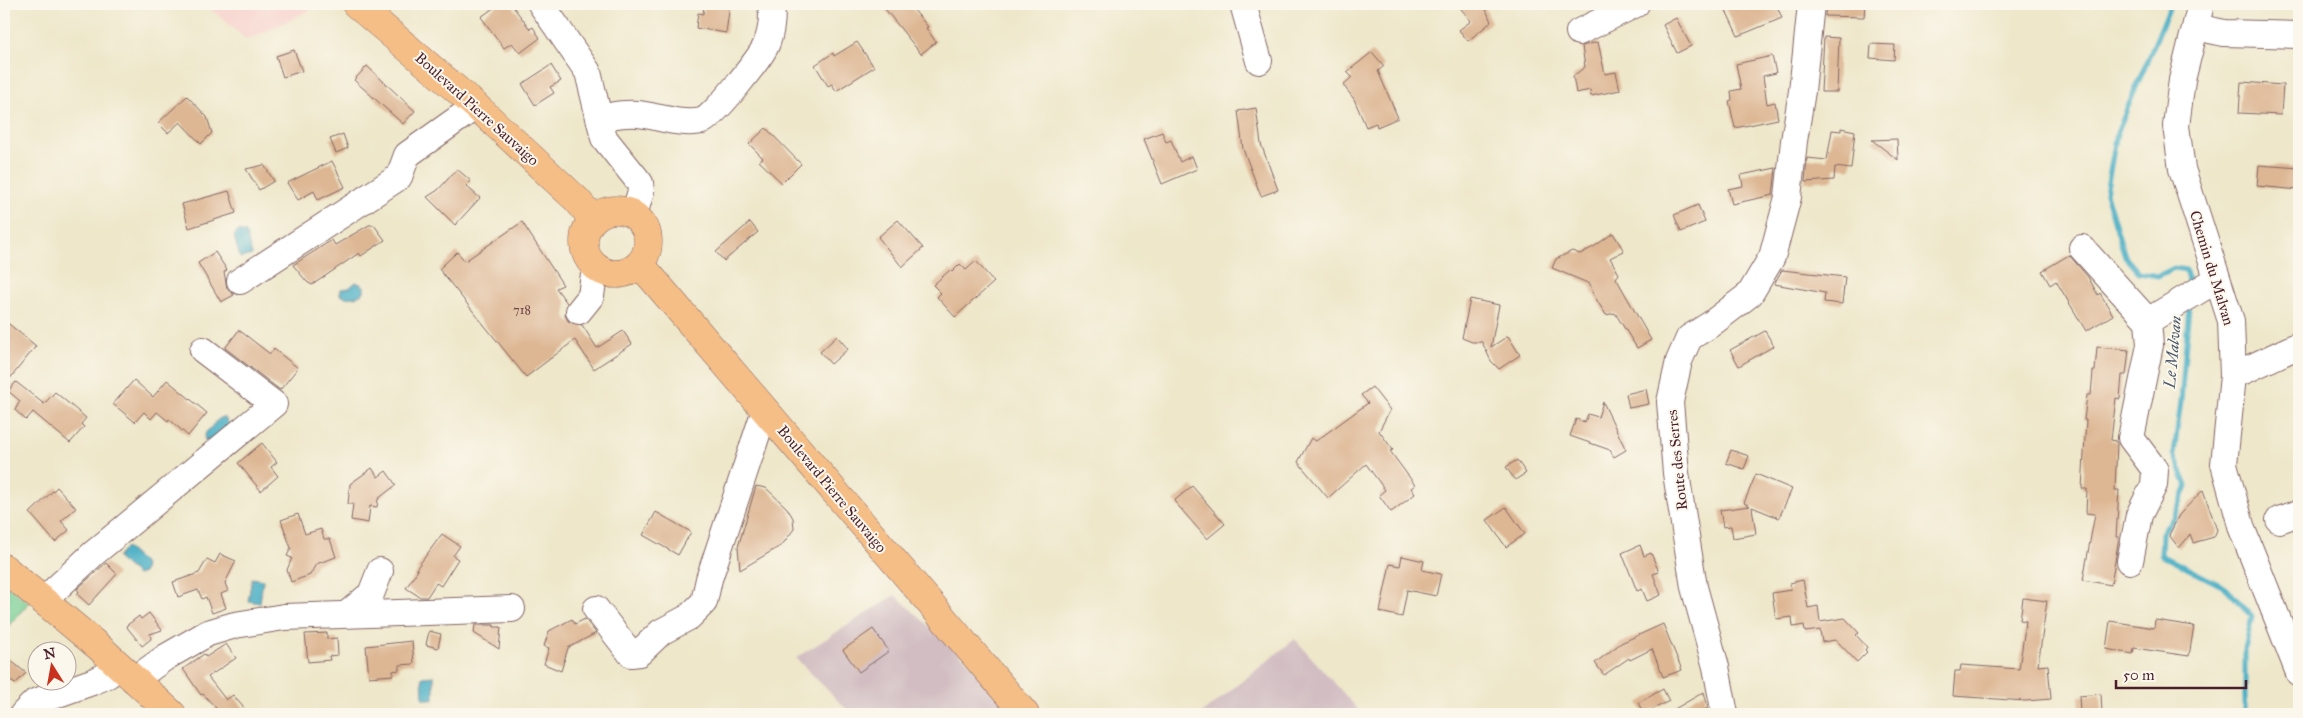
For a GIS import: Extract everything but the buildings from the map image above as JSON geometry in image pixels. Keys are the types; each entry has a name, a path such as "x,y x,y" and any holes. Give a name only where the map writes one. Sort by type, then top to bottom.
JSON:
{"main road":[{"name":"Boulevard Pierre Sauvaigo","path":"356,4 476,106 577,200 593,219"},
{"path":"613,209 624,210 634,215 642,223 647,233 649,244 646,255 640,264 632,271 622,274 612,274 595,267 587,257 584,247 587,227 593,219 602,212 613,209"},
{"name":"Boulevard Pierre Sauvaigo","path":"640,264 1025,714"},
{"path":"4,568 172,714"}],"street":[{"path":"541,4 588,72 604,138 640,184 641,191 634,215"},
{"path":"1244,4 1260,61"},
{"path":"1580,32 1636,4"},
{"name":"Route des Serres","path":"1724,714 1716,667 1694,587 1676,473 1670,402 1679,361 1689,338 1712,324 1750,294 1772,257 1788,197 1811,4"},
{"path":"599,118 621,113 643,114 683,122 704,121 716,112 765,46 777,7"},
{"path":"2198,15 2224,33 2299,36"},
{"name":"Chemin du Malvan","path":"2198,15 2182,80 2176,126 2199,291 2231,322 2233,376 2224,464 2242,529 2297,660"},
{"path":"240,281 399,177 407,155 476,106"},
{"path":"2082,248 2148,321 2150,345 2131,438 2155,470 2154,484 2139,515 2130,561"},
{"path":"579,311 591,296 595,267"},
{"path":"2148,321 2199,291"},
{"path":"2233,376 2299,345"},
{"path":"43,601 92,554 274,404 203,350"},
{"path":"596,609 631,654 639,653 661,632 689,616 704,602 709,578 765,410"},
{"path":"346,614 370,594 380,571"},
{"path":"23,714 35,702 108,675 127,673 166,657 208,633 235,625 284,617 512,609"}],"shaded area":[{"path":"205,4 324,4 247,40"},
{"path":"895,595 1026,714 851,714 796,658"},
{"path":"1295,639 1362,714 1201,714"}],"green space":[{"path":"4,583 29,603 4,631"}],"water":[{"path":"238,231 246,233 252,255 240,258 234,236"},
{"path":"356,282 364,286 362,294 353,297 340,295 341,289 349,288"},
{"path":"224,417 230,425 208,442 204,439 206,432 219,419"},
{"path":"126,547 145,565 143,573 137,575 117,558"},
{"path":"252,578 263,580 260,603 248,601"},
{"path":"434,676 434,699 423,699 422,677"}],"waterway":[{"name":"Le Malvan","path":"2171,4 2117,133 2106,193 2125,257 2139,273 2158,276 2174,268 2186,270 2189,288"},
{"name":"Le Malvan","path":"2189,307 2181,401 2174,454 2187,486 2174,517 2162,533 2161,555 2226,588 2252,616 2245,649 2245,714"}]}
